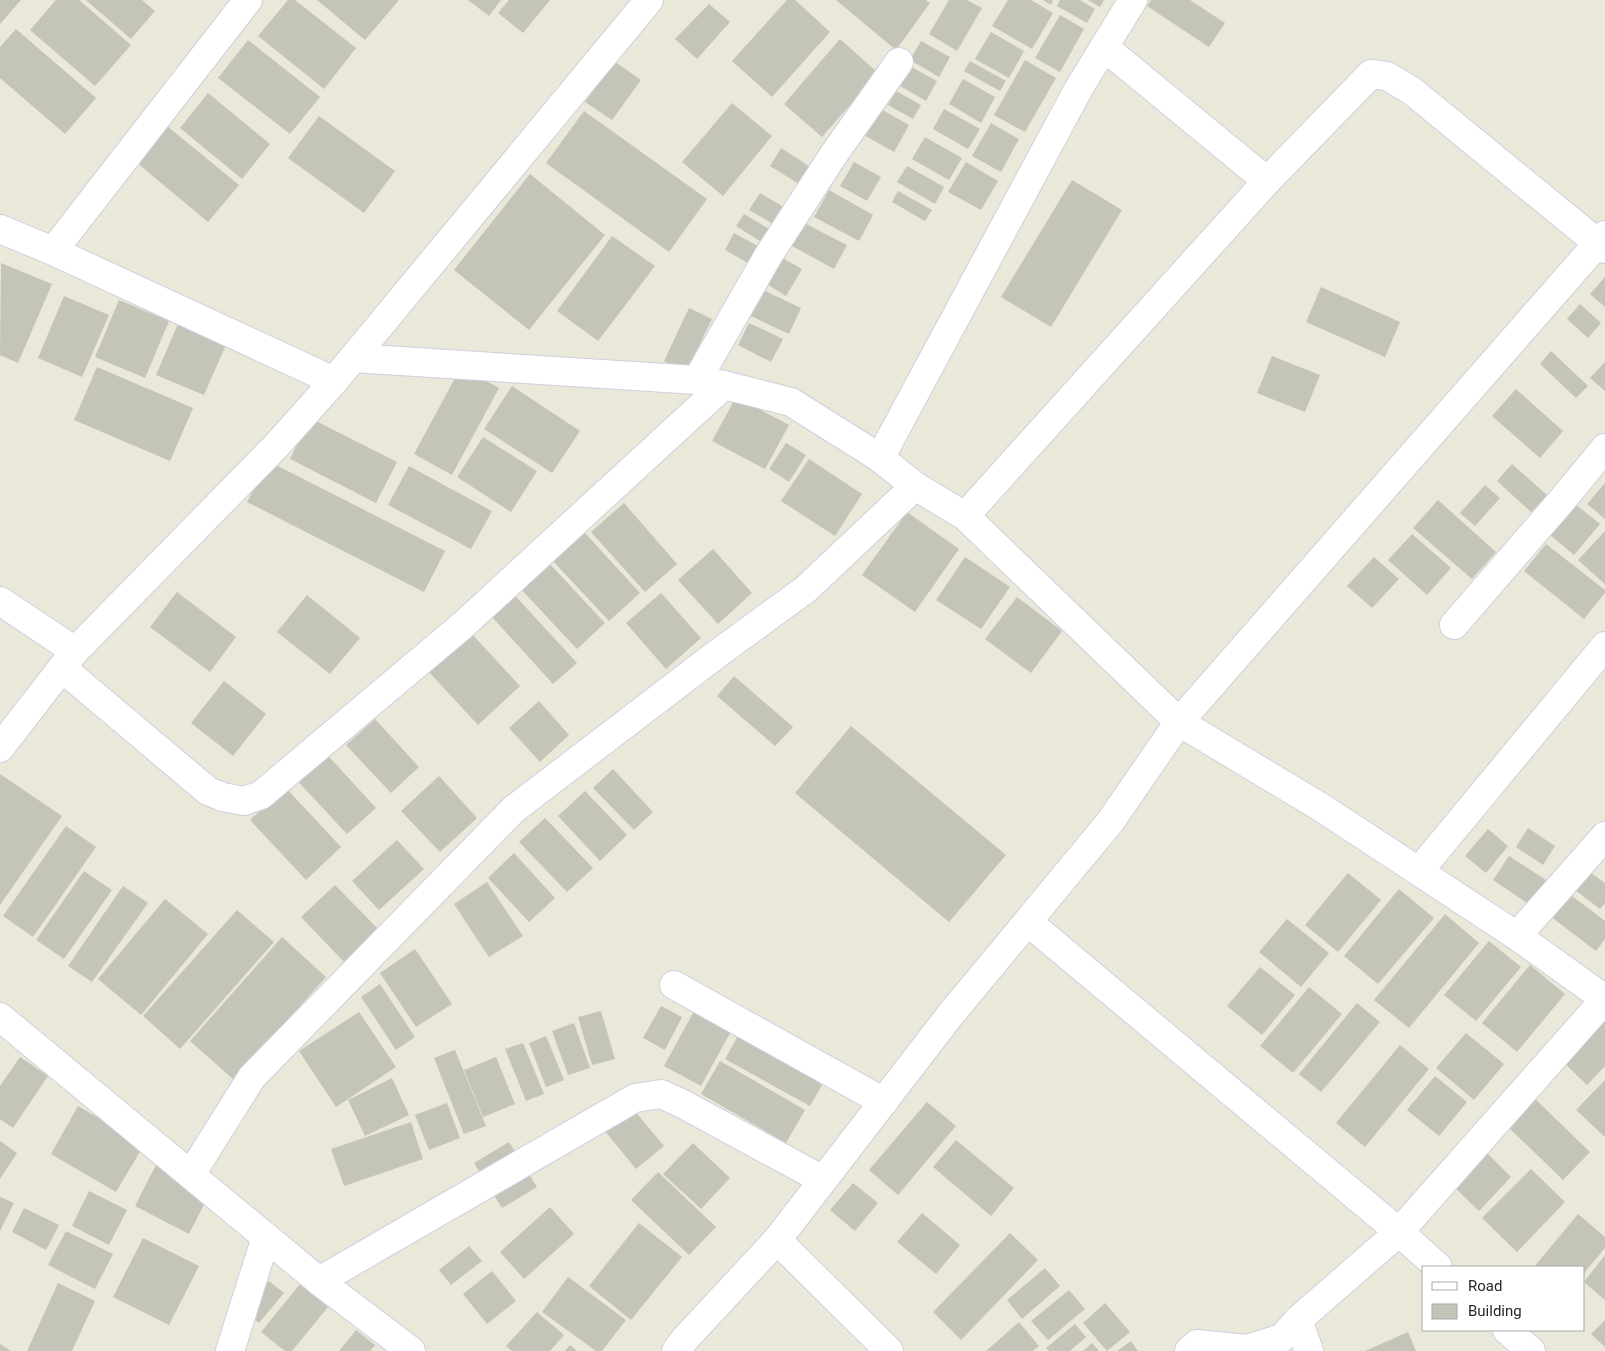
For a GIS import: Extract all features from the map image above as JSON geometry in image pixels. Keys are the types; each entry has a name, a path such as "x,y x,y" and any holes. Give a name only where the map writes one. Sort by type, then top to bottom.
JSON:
{"street":[{"path":"53,251 248,0"},
{"path":"880,458 1079,88 1133,0"},
{"path":"0,748 68,660 277,444 334,381 636,4"},
{"path":"1104,47 1267,181"},
{"path":"698,380 768,256 834,154 899,62"},
{"path":"676,1351 684,1339 777,1240 951,1014 1110,822 1179,722 1603,242 1412,91 1387,76 1371,74 1267,181 965,516"},
{"path":"0,229 53,251 334,381"},
{"path":"353,358 698,380 791,402 880,458 915,486 965,516 1179,722 1319,806 1419,871 1517,936 1605,999 1399,1232 1298,1320 1282,1338 1247,1349 1197,1344 1189,1351"},
{"path":"0,601 68,660 208,791 223,797 244,800 261,795 463,625 724,385"},
{"path":"1454,625 1605,448"},
{"path":"191,1174 252,1077 514,809 713,657 806,589 915,486"},
{"path":"1419,871 1605,646"},
{"path":"1517,936 1605,836"},
{"path":"1028,922 1399,1232 1437,1266"},
{"path":"674,985 884,1102"},
{"path":"0,1017 319,1281 411,1351"},
{"path":"319,1281 635,1098 661,1094 823,1180"},
{"path":"230,1351 266,1237"},
{"path":"777,1240 889,1351"},
{"path":"1298,1320 1309,1351"},
{"path":"1508,1331 1531,1351"}],"building":[{"path":"0,0 21,0 0,24"},
{"path":"56,0 79,0 131,45 95,86 30,30"},
{"path":"86,0 142,0 155,11 131,39"},
{"path":"288,0 295,0 356,48 324,89 258,36"},
{"path":"317,0 399,0 365,40"},
{"path":"468,0 501,0 489,16"},
{"path":"509,0 550,0 523,33 498,13"},
{"path":"787,0 795,0 830,32 772,97 732,61"},
{"path":"836,0 926,0 930,3 896,50"},
{"path":"949,0 967,0 982,8 957,51 929,34"},
{"path":"1008,0 1031,0 1053,13 1032,49 992,26"},
{"path":"1043,0 1053,0 1051,5"},
{"path":"1060,0 1080,0 1095,9 1087,23 1057,6"},
{"path":"1088,0 1104,0 1100,7"},
{"path":"1151,0 1190,0 1225,23 1209,47 1147,6"},
{"path":"709,4 730,22 697,59 675,39"},
{"path":"1060,15 1084,29 1060,72 1035,58"},
{"path":"16,29 96,98 65,134 0,78 0,47"},
{"path":"991,32 1024,51 1009,78 975,59"},
{"path":"840,39 878,73 822,137 784,104"},
{"path":"248,40 320,97 290,134 218,78"},
{"path":"921,41 950,57 939,77 910,60"},
{"path":"1025,60 1056,78 1025,132 994,115"},
{"path":"614,61 641,80 612,120 585,102"},
{"path":"970,61 1006,81 1000,91 964,71"},
{"path":"906,64 937,81 926,101 895,83"},
{"path":"963,79 995,97 981,123 949,104"},
{"path":"896,91 921,105 913,119 888,105"},
{"path":"208,93 270,144 242,179 180,128"},
{"path":"732,103 772,136 723,196 682,162"},
{"path":"879,108 909,125 894,152 864,135"},
{"path":"944,109 980,129 968,149 933,129"},
{"path":"584,111 707,199 669,252 546,163"},
{"path":"319,116 395,171 364,213 288,158"},
{"path":"991,123 1019,139 1001,172 972,156"},
{"path":"167,126 239,185 208,222 136,162"},
{"path":"925,137 962,158 949,180 912,159"},
{"path":"781,148 815,170 804,187 770,166"},
{"path":"854,162 881,177 867,201 840,186"},
{"path":"966,162 998,181 981,210 948,192"},
{"path":"907,166 944,187 935,204 897,182"},
{"path":"530,174 605,235 529,330 454,270"},
{"path":"1072,180 1122,210 1051,327 1001,297"},
{"path":"829,190 873,215 859,241 814,217"},
{"path":"898,191 932,210 925,221 892,202"},
{"path":"760,193 787,209 777,226 749,210"},
{"path":"744,214 774,232 766,245 736,226"},
{"path":"804,223 847,245 834,269 792,246"},
{"path":"734,233 765,250 755,267 725,250"},
{"path":"612,236 655,266 598,341 557,311"},
{"path":"781,257 802,269 786,296 765,283"},
{"path":"1,263 52,284 18,363 0,355"},
{"path":"1605,277 1605,307 1590,294"},
{"path":"1321,287 1400,322 1385,357 1306,322"},
{"path":"763,290 801,308 789,334 751,316"},
{"path":"64,296 109,315 82,377 38,358"},
{"path":"119,300 169,321 145,378 95,357"},
{"path":"1580,304 1601,323 1588,338 1567,319"},
{"path":"689,308 712,319 686,372 664,361"},
{"path":"181,317 229,338 204,395 156,375"},
{"path":"749,323 783,339 771,362 738,345"},
{"path":"1551,351 1588,386 1576,398 1540,364"},
{"path":"1272,356 1320,375 1305,412 1257,393"},
{"path":"1605,362 1605,391 1590,378"},
{"path":"97,367 193,408 170,461 74,420"},
{"path":"461,367 499,388 452,475 414,454"},
{"path":"512,386 580,431 552,473 484,429"},
{"path":"1516,389 1563,431 1540,458 1492,416"},
{"path":"736,397 789,425 765,469 712,441"},
{"path":"310,418 397,462 376,503 290,459"},
{"path":"483,437 537,471 511,512 457,477"},
{"path":"786,443 806,455 789,482 769,469"},
{"path":"809,459 862,494 835,536 781,501"},
{"path":"268,461 445,551 424,592 247,502"},
{"path":"1512,464 1547,495 1531,512 1497,481"},
{"path":"409,466 492,511 471,549 388,505"},
{"path":"1605,483 1605,519 1587,504"},
{"path":"1485,485 1500,498 1475,526 1460,513"},
{"path":"1438,500 1496,552 1472,579 1413,528"},
{"path":"624,503 677,564 645,592 591,532"},
{"path":"1574,503 1600,524 1574,555 1549,534"},
{"path":"907,512 959,549 915,612 862,575"},
{"path":"1605,531 1605,584 1578,560"},
{"path":"584,532 640,593 609,621 553,561"},
{"path":"1412,534 1451,568 1427,595 1388,560"},
{"path":"1546,544 1605,590 1605,593 1584,619 1524,571"},
{"path":"713,549 752,593 718,624 678,580"},
{"path":"965,557 1010,587 981,629 936,600"},
{"path":"1374,557 1399,579 1372,608 1347,586"},
{"path":"547,561 605,623 577,649 519,587"},
{"path":"507,587 577,663 553,684 484,608"},
{"path":"177,592 236,637 210,672 150,627"},
{"path":"661,593 701,638 666,669 626,623"},
{"path":"307,595 360,638 330,674 277,632"},
{"path":"1017,597 1062,631 1031,673 985,639"},
{"path":"470,632 520,686 478,725 428,671"},
{"path":"734,676 793,727 775,746 717,696"},
{"path":"224,681 266,714 233,756 191,723"},
{"path":"539,701 569,735 540,762 509,728"},
{"path":"375,719 419,767 391,793 346,745"},
{"path":"851,726 1006,855 949,922 795,793"},
{"path":"321,748 376,808 347,834 292,775"},
{"path":"613,769 653,812 634,830 593,788"},
{"path":"0,774 62,816 0,905"},
{"path":"439,776 477,818 440,852 401,811"},
{"path":"285,787 341,847 306,880 250,820"},
{"path":"585,791 627,835 600,861 558,816"},
{"path":"545,818 593,868 567,892 519,842"},
{"path":"66,826 96,847 33,937 3,916"},
{"path":"1528,828 1555,846 1543,865 1516,847"},
{"path":"1488,829 1508,846 1486,873 1465,856"},
{"path":"397,840 424,869 379,910 352,881"},
{"path":"514,853 555,898 529,922 488,878"},
{"path":"1509,856 1546,880 1530,905 1493,880"},
{"path":"1584,868 1605,883 1605,903 1600,909 1570,886"},
{"path":"84,871 112,890 64,959 36,940"},
{"path":"1348,873 1381,900 1338,952 1305,925"},
{"path":"487,882 523,936 489,957 454,904"},
{"path":"335,885 379,930 345,963 301,917"},
{"path":"123,886 148,903 92,982 68,966"},
{"path":"1399,889 1434,918 1378,984 1344,956"},
{"path":"1568,893 1605,921 1605,939 1596,951 1550,916"},
{"path":"165,899 208,934 141,1015 98,979"},
{"path":"237,910 274,942 180,1049 143,1016"},
{"path":"1445,914 1479,943 1409,1028 1374,1000"},
{"path":"1287,919 1329,953 1301,987 1259,952"},
{"path":"282,937 326,977 234,1080 190,1041"},
{"path":"1489,941 1521,967 1476,1021 1444,995"},
{"path":"415,949 452,1004 416,1027 380,973"},
{"path":"1530,965 1565,994 1517,1052 1482,1023"},
{"path":"1260,967 1295,995 1262,1035 1227,1006"},
{"path":"380,984 415,1037 396,1050 361,997"},
{"path":"1309,987 1342,1014 1293,1073 1260,1046"},
{"path":"1357,1003 1380,1022 1321,1092 1299,1074"},
{"path":"698,1004 735,1024 701,1086 664,1066"},
{"path":"661,1006 682,1017 665,1050 643,1038"},
{"path":"1605,1009 1605,1066 1587,1085 1556,1055"},
{"path":"601,1011 615,1059 592,1065 578,1017"},
{"path":"359,1012 396,1067 336,1107 299,1051"},
{"path":"574,1023 590,1068 568,1075 552,1031"},
{"path":"744,1025 829,1073 810,1106 725,1059"},
{"path":"1466,1033 1504,1064 1474,1100 1436,1068"},
{"path":"546,1036 564,1080 546,1087 529,1043"},
{"path":"523,1043 544,1094 526,1101 505,1049"},
{"path":"1400,1045 1429,1069 1365,1147 1336,1123"},
{"path":"455,1050 486,1126 464,1134 434,1058"},
{"path":"20,1057 48,1076 13,1128 0,1119 0,1086"},
{"path":"496,1057 515,1104 483,1117 464,1070"},
{"path":"720,1061 805,1110 786,1143 701,1094"},
{"path":"1435,1076 1467,1102 1439,1136 1407,1110"},
{"path":"392,1078 409,1115 365,1136 348,1100"},
{"path":"1605,1080 1605,1137 1576,1110"},
{"path":"1531,1095 1590,1152 1563,1180 1504,1123"},
{"path":"927,1102 956,1126 898,1195 869,1170"},
{"path":"447,1103 460,1138 429,1150 415,1115"},
{"path":"78,1106 144,1145 116,1192 51,1154"},
{"path":"633,1109 664,1146 636,1169 605,1131"},
{"path":"411,1122 423,1159 344,1186 331,1149"},
{"path":"956,1140 1014,1188 991,1216 933,1167"},
{"path":"0,1141 17,1153 0,1179"},
{"path":"509,1142 537,1187 502,1208 474,1163"},
{"path":"693,1143 730,1178 701,1209 663,1174"},
{"path":"1483,1149 1511,1177 1479,1211 1450,1183"},
{"path":"156,1165 210,1193 189,1234 135,1206"},
{"path":"1531,1169 1565,1202 1517,1252 1482,1218"},
{"path":"658,1172 716,1227 689,1255 631,1200"},
{"path":"853,1183 878,1203 855,1231 830,1210"},
{"path":"89,1191 127,1210 109,1245 72,1226"},
{"path":"0,1197 14,1203 0,1231"},
{"path":"550,1207 574,1234 524,1279 500,1252"},
{"path":"24,1208 59,1225 46,1250 12,1232"},
{"path":"922,1213 960,1245 936,1274 897,1242"},
{"path":"1578,1214 1605,1237 1605,1248 1585,1272 1585,1266 1535,1266"},
{"path":"639,1223 682,1257 631,1320 589,1286"},
{"path":"66,1231 113,1254 95,1289 48,1265"},
{"path":"1010,1233 1038,1260 961,1340 933,1312"},
{"path":"143,1238 199,1266 169,1325 113,1297"},
{"path":"469,1246 482,1261 451,1285 439,1270"},
{"path":"1605,1255 1605,1300 1585,1283"},
{"path":"1045,1268 1060,1286 1022,1319 1007,1300"},
{"path":"492,1271 516,1301 487,1324 463,1294"},
{"path":"568,1277 626,1320 602,1351 596,1351 542,1312"},
{"path":"269,1281 284,1293 259,1323 245,1312"},
{"path":"58,1283 95,1301 72,1351 27,1351"},
{"path":"300,1284 328,1307 292,1351 285,1351 261,1332"},
{"path":"1069,1290 1085,1309 1048,1340 1031,1321"},
{"path":"1105,1303 1130,1332 1107,1351 1083,1323"},
{"path":"537,1312 564,1335 550,1351 512,1351 506,1346"},
{"path":"1605,1320 1605,1347 1591,1334"},
{"path":"1019,1322 1039,1346 1033,1351 986,1351"},
{"path":"1075,1324 1086,1337 1070,1351 1049,1351 1046,1348"},
{"path":"356,1330 375,1345 370,1351 339,1351"},
{"path":"1408,1332 1416,1351 1365,1351"},
{"path":"1131,1341 1138,1351 1117,1351"},
{"path":"1092,1343 1099,1351 1083,1351"},
{"path":"0,1344 11,1351 0,1351"},
{"path":"570,1345 577,1351 565,1351"}]}
